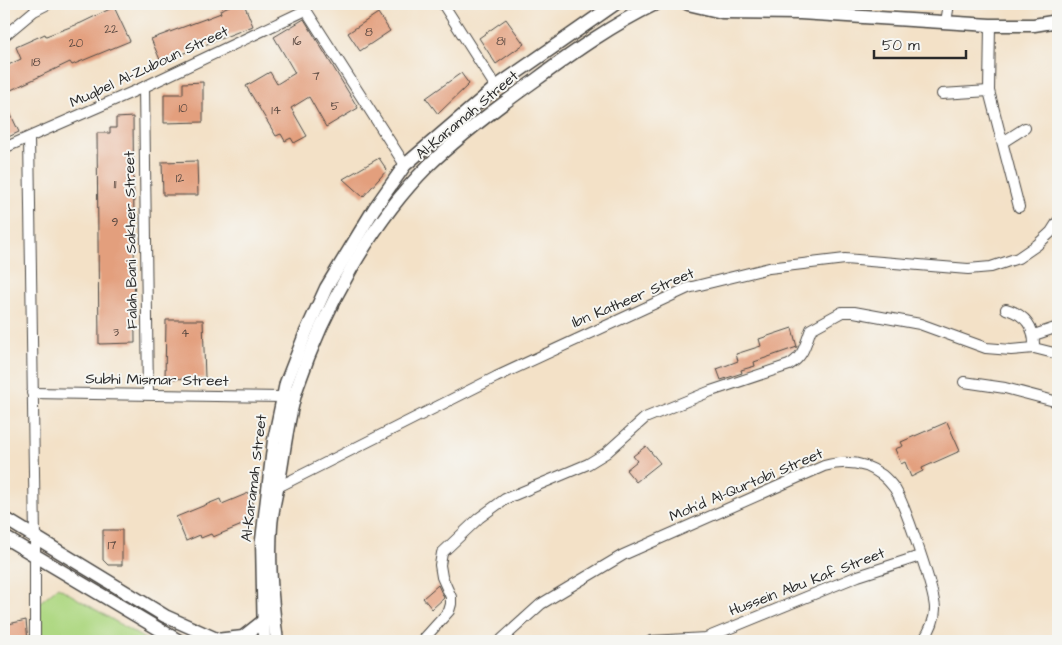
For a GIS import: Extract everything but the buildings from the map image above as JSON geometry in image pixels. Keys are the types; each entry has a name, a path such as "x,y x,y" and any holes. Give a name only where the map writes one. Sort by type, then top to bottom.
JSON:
{"street":[{"path":"4,36 34,10 48,4"},
{"path":"443,4 496,88"},
{"name":"Al-Karamah Street","path":"277,641 270,564 272,489 282,397 306,332 326,288 374,209 405,165 496,88 615,4"},
{"name":"Al-Karamah Street","path":"264,641 262,622 262,540 272,489 297,390 317,338 361,254 391,210 428,166 500,105 598,35 655,4"},
{"path":"688,4 722,12 766,12 990,25 1034,25 1058,21"},
{"path":"738,4 766,12"},
{"path":"946,22 949,4"},
{"path":"304,7 405,165"},
{"name":"Muqbel Al-Zuboun Street","path":"4,148 144,87 304,7"},
{"path":"990,25 989,91 1019,206"},
{"name":"Falah Bani Sakher Street","path":"144,87 148,394"},
{"path":"942,94 989,91"},
{"path":"1003,142 1025,128"},
{"path":"29,138 36,540 35,641"},
{"name":"Ibn Katheer Street","path":"272,489 496,377 688,288 769,268 845,259 968,269 991,267 1018,258 1044,239 1058,221"},
{"path":"1006,308 1024,316 1034,335 1034,348"},
{"path":"422,641 449,611 451,604 451,597 442,577 440,565 442,553 479,518 505,499 588,464 606,453 645,418 711,391 788,365 797,360 804,352 811,329 842,312 854,312 920,324 986,348 1010,350 1034,348 1058,354"},
{"path":"1034,335 1058,328"},
{"path":"964,382 1005,388 1058,402"},
{"name":"Subhi Mismar Street","path":"32,393 282,397"},
{"name":"Moh'd Al-Qurtobi Street","path":"500,641 541,604 623,554 838,462 858,463 871,468 883,476 895,489 932,590 935,610 930,630 923,641"},
{"path":"4,518 36,540 165,616 219,641 243,637 262,622"},
{"path":"4,537 179,641"},
{"name":"Hussein Abu Kaf Street","path":"651,641 706,640 848,580 920,556"}],"green space":[{"path":"58,587 148,641 37,641 39,603"}]}
